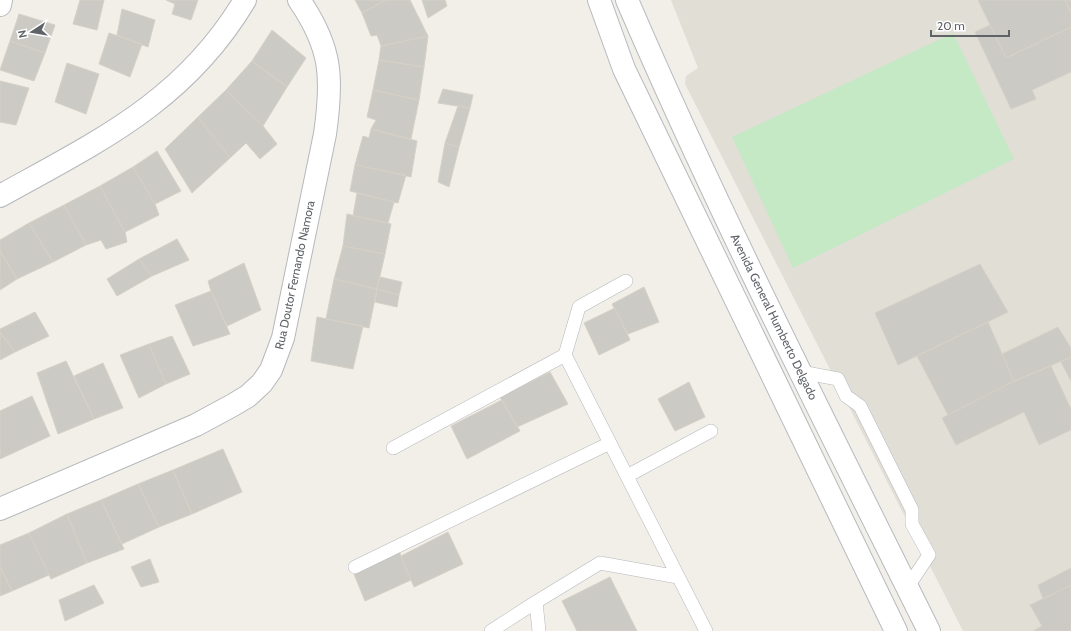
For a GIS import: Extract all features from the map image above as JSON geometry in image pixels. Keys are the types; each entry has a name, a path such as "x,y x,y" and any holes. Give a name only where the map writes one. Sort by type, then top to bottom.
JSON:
{"main road":[{"path":"0,5 2,0"},
{"path":"0,196 104,138 144,111 171,90 210,50 245,0"},
{"name":"Rua Doutor Fernando Namora","path":"0,509 213,417 248,396 262,383 271,370 283,338 329,108 330,82 328,60 320,36 299,0"},
{"path":"599,0 624,69 896,631"},
{"name":"Avenida General Humberto Delgado","path":"627,0 665,90 928,631"}],"lane":[{"path":"626,281 579,307 565,355 706,631"},
{"path":"393,448 565,355"},
{"path":"801,372 838,379 846,396 860,406 912,510 912,524 929,555 907,588"},
{"path":"627,476 711,431"},
{"path":"355,567 610,443"},
{"path":"492,631 600,562 678,577"},
{"path":"536,602 539,631"}],"shaded area":[{"path":"671,0 1071,0 1071,631 963,631 685,84 686,76 698,68"}],"green space":[{"path":"953,33 1014,159 793,268 732,137"}],"building":[{"path":"80,0 104,0 97,30 73,24"},
{"path":"166,0 198,0 191,20 172,14 175,4"},
{"path":"355,0 386,0 362,13"},
{"path":"386,0 410,0 428,36 381,46 377,35 371,36 362,13"},
{"path":"422,0 445,0 447,6 428,18"},
{"path":"978,0 1065,0 1071,13 1071,27 1006,58"},
{"path":"1065,0 1071,0 1071,13"},
{"path":"122,9 155,20 148,47 117,35"},
{"path":"19,14 55,25 45,53 10,41"},
{"path":"990,25 1006,58 1071,27 1071,72 1032,90 1036,99 1011,109 975,32"},
{"path":"272,30 306,58 287,87 252,61"},
{"path":"109,33 142,44 130,77 99,64"},
{"path":"428,36 424,67 379,60 381,46"},
{"path":"10,41 45,53 34,81 0,70"},
{"path":"379,60 424,67 419,100 373,90"},
{"path":"252,61 287,87 263,126 226,90"},
{"path":"67,63 99,74 86,114 55,102"},
{"path":"0,81 29,88 16,125 0,122"},
{"path":"443,89 473,95 470,108 438,103"},
{"path":"226,90 263,126 277,144 260,159 246,143 230,158 198,117"},
{"path":"373,90 419,100 411,139 371,129 376,120 367,117"},
{"path":"458,106 470,108 459,147 445,143"},
{"path":"198,117 230,158 192,193 165,149"},
{"path":"371,129 417,141 411,177 355,165 363,136 369,138"},
{"path":"445,143 459,147 449,187 438,182"},
{"path":"157,151 181,191 155,204 133,167"},
{"path":"355,165 406,175 398,203 350,191"},
{"path":"133,167 155,204 159,215 125,232 100,186"},
{"path":"100,186 125,232 127,242 106,249 101,240 86,245 64,205"},
{"path":"357,193 394,202 388,223 353,216"},
{"path":"64,205 86,245 53,262 29,223"},
{"path":"347,214 391,224 385,254 343,246"},
{"path":"29,223 53,262 17,279 0,251 0,240"},
{"path":"177,239 189,260 152,276 139,259"},
{"path":"343,246 385,254 377,289 334,279"},
{"path":"0,251 17,279 0,290"},
{"path":"139,259 152,276 117,296 107,279"},
{"path":"244,263 261,310 227,326 208,281"},
{"path":"980,264 1008,312 898,365 875,313"},
{"path":"380,277 402,282 399,295 377,289"},
{"path":"334,279 377,289 369,328 326,319"},
{"path":"644,287 659,322 628,334 612,304"},
{"path":"377,289 399,295 397,307 375,302"},
{"path":"211,291 230,334 193,346 175,305"},
{"path":"615,308 630,340 599,355 584,323"},
{"path":"35,312 49,336 15,352 0,332 0,329"},
{"path":"317,317 363,326 353,369 311,361"},
{"path":"988,322 1014,381 948,415 917,356"},
{"path":"1058,327 1071,348 1071,357 1014,381 1002,354"},
{"path":"0,332 15,352 0,360"},
{"path":"172,336 190,374 166,384 149,344"},
{"path":"149,344 166,384 139,398 120,355"},
{"path":"1071,357 1071,381 1061,362"},
{"path":"66,361 94,419 58,434 37,373"},
{"path":"103,363 123,408 94,419 74,376"},
{"path":"1051,366 1071,409 1071,430 1039,445 1024,412 956,445 942,418 1014,381"},
{"path":"550,372 568,404 517,427 500,397"},
{"path":"689,382 705,417 675,431 658,399"},
{"path":"32,396 50,436 0,459 0,411"},
{"path":"502,400 520,431 467,459 451,426"},
{"path":"223,449 242,492 192,514 173,470"},
{"path":"173,470 192,514 159,527 138,484"},
{"path":"138,484 159,527 122,544 101,500"},
{"path":"101,500 124,549 87,563 67,514"},
{"path":"67,514 87,563 51,579 29,533"},
{"path":"448,532 463,564 414,587 401,556"},
{"path":"29,533 49,575 12,591 0,567 0,545"},
{"path":"399,551 411,580 365,601 354,574"},
{"path":"150,559 159,582 141,587 131,567"},
{"path":"0,567 12,591 0,596"},
{"path":"1071,568 1071,585 1043,599 1038,585"},
{"path":"610,577 637,631 577,631 562,601"},
{"path":"94,585 104,603 65,621 59,600"},
{"path":"1071,585 1071,631 1033,631 1042,626 1030,605"}]}
